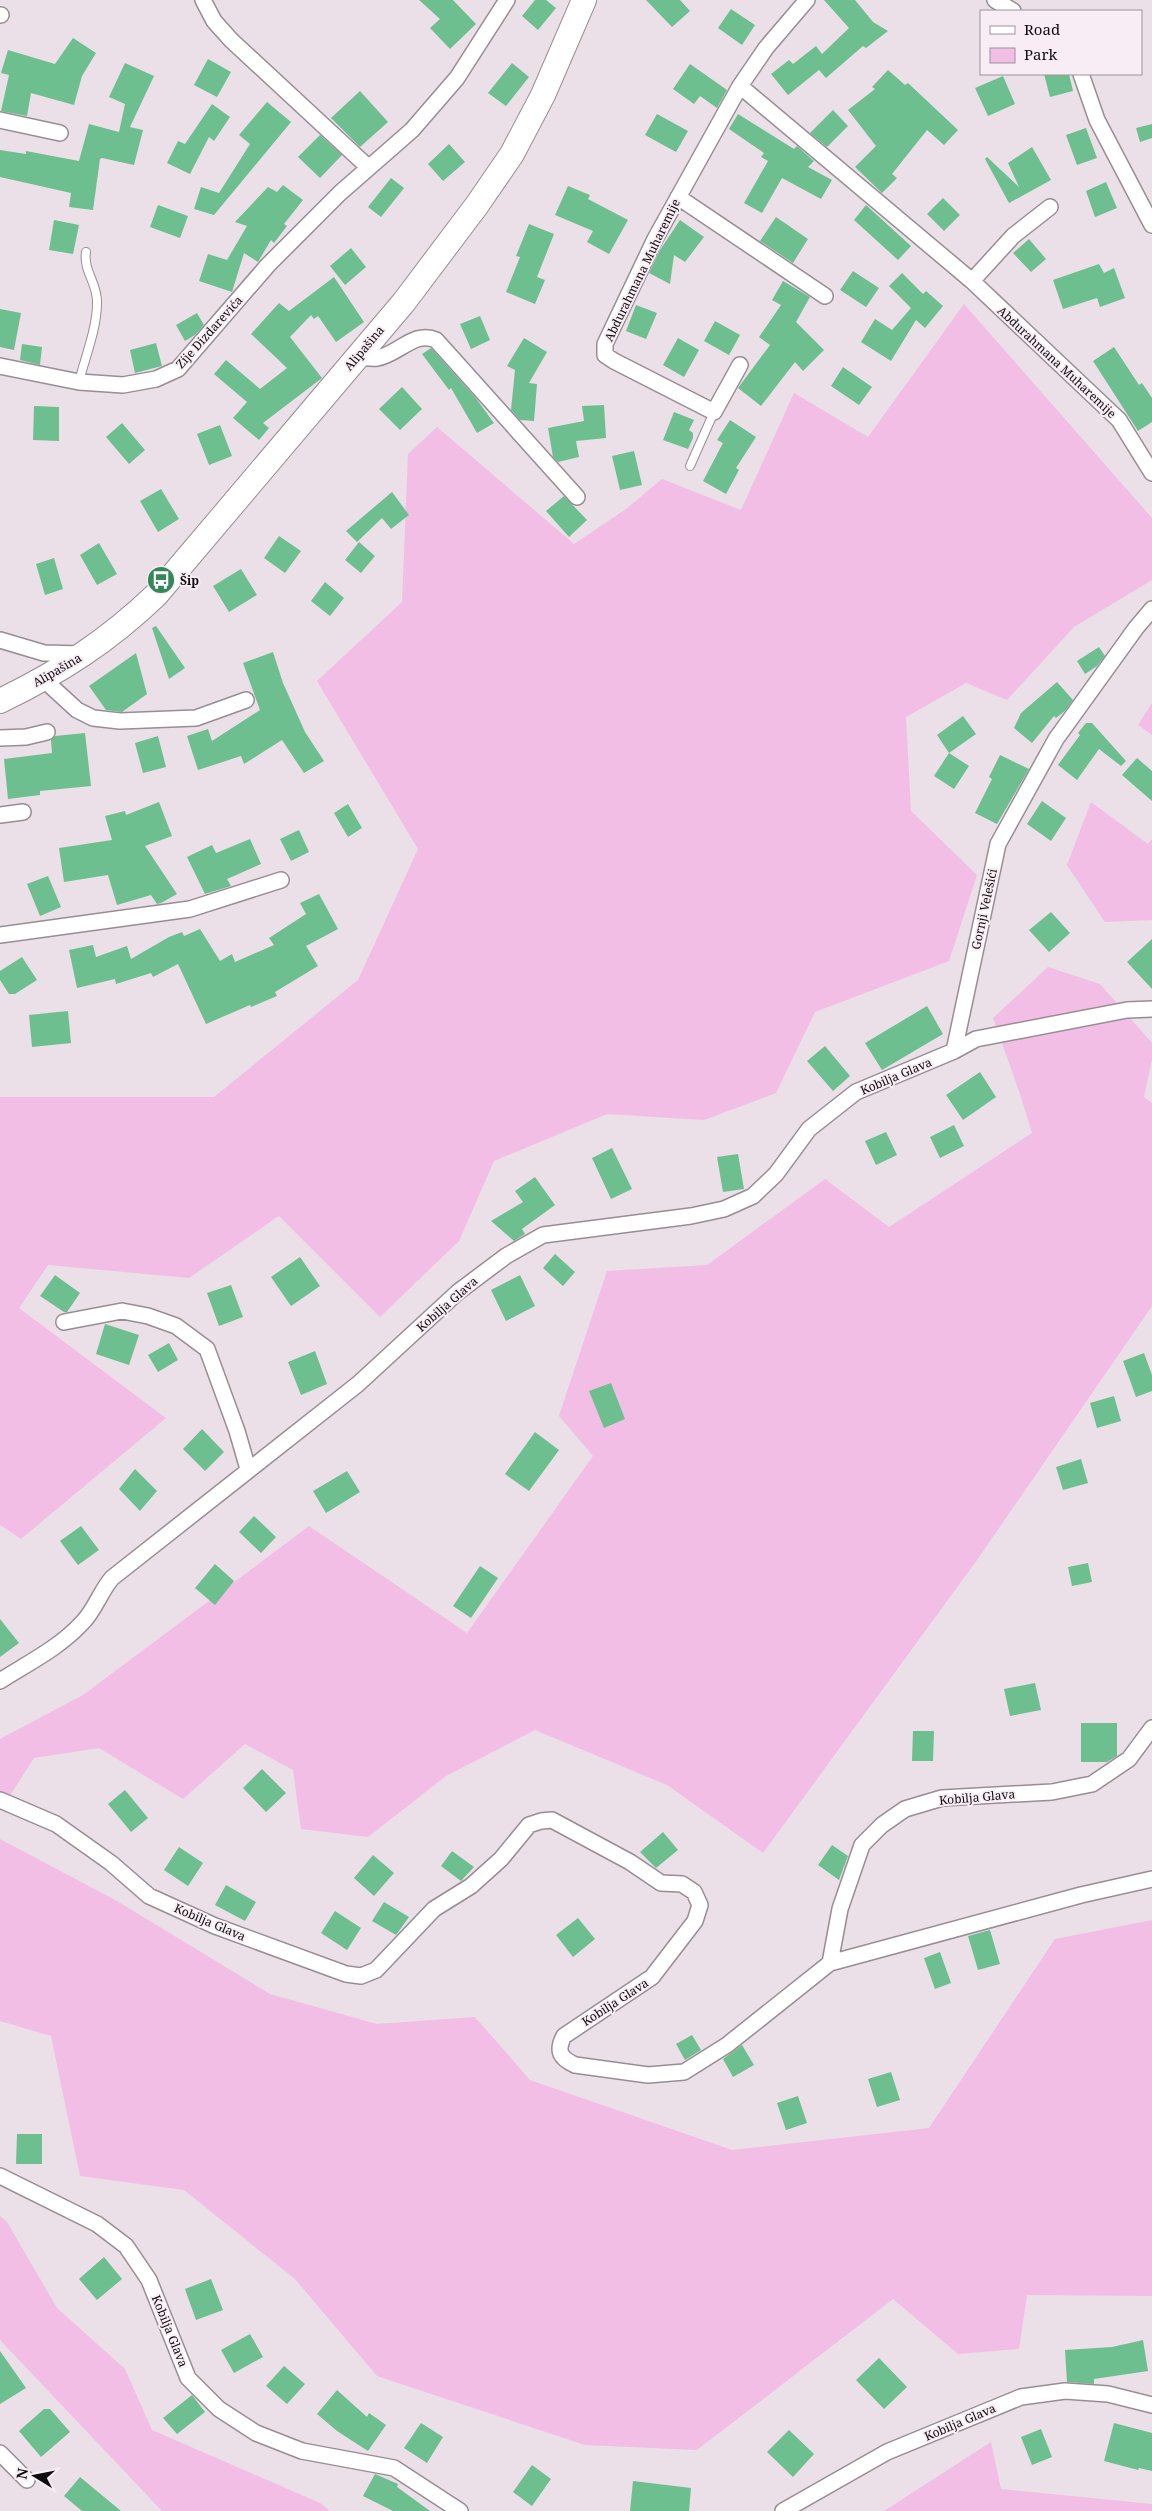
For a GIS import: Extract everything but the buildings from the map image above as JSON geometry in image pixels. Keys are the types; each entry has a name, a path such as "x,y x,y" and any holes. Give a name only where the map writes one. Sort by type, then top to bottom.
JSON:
{"main road":[{"name":"Alipašina","path":"0,700 86,654 124,626 156,595 357,357 409,294 477,205 512,154 543,95 584,0"}],"street":[{"path":"203,0 214,20 231,40 368,167"},
{"name":"Zije Dizdarevića","path":"0,366 79,382 123,385 156,379 178,369 268,264 368,167 412,130 456,78 507,0"},
{"name":"Abdurahmana Muharemije","path":"714,412 606,355 605,344 655,240 740,86 766,48 806,0"},
{"path":"996,0 1011,10"},
{"path":"1081,75 1097,120 1152,225"},
{"name":"Abdurahmana Muharemije","path":"740,86 972,281 1119,420 1152,473"},
{"path":"0,120 60,133"},
{"path":"678,197 824,296"},
{"path":"972,281 1014,236 1050,207"},
{"path":"357,357 378,358 419,338 429,337 436,340 576,497"},
{"path":"714,412 740,365"},
{"name":"Gornji Velešići","path":"954,1051 998,844 1056,739 1136,628 1152,609"},
{"name":"Alipašina","path":"0,640 44,653 86,654"},
{"path":"36,682 77,710 93,718 120,721 196,718 246,700"},
{"name":"Alipašina","path":"0,687 36,682"},
{"path":"0,738 26,737 47,732"},
{"path":"0,815 23,812"},
{"path":"0,935 190,909 281,880"},
{"path":"954,1051 976,1039 1127,1010 1152,1008"},
{"name":"Kobilja Glava","path":"0,1681 41,1657 65,1638 90,1614 101,1591 112,1578 358,1384 458,1292 506,1256 543,1235 629,1225 716,1211 753,1196 776,1174 809,1129 856,1092 954,1051"},
{"path":"64,1322 122,1311 148,1316 176,1326 207,1350 237,1430 248,1469"},
{"name":"Kobilja Glava","path":"0,1800 56,1824 111,1863 149,1896 215,1926 346,1974 361,1976 376,1970 434,1909 471,1886 501,1859 529,1825 552,1820 630,1862 661,1883 682,1884 694,1892 700,1905 695,1921 652,1977 564,2036 559,2044 559,2054 565,2061 575,2065 648,2075 684,2072 727,2045 830,1963 840,1909 862,1845 882,1825 905,1809 942,1798 1052,1792 1092,1784 1129,1760 1152,1728"},
{"path":"830,1963 1081,1895 1152,1879"},
{"name":"Kobilja Glava","path":"0,2176 98,2224 126,2246 149,2280 188,2378 219,2409 256,2433 302,2451 394,2468 460,2511"},
{"name":"Kobilja Glava","path":"783,2511 887,2452 1021,2396 1065,2391 1108,2394 1152,2404"},
{"path":"0,2453 27,2480"}],"lane":[{"path":"79,382 98,305 95,284 86,268 86,252"},
{"path":"690,466 714,412"}],"green space":[{"path":"964,304 1152,518 1152,580 1074,627 1007,700 966,683 906,717 911,811 977,875 949,961 815,1012 776,1093 704,1120 607,1114 494,1161 459,1241 380,1317 279,1216 189,1278 48,1265 19,1308 166,1418 21,1539 0,1525 0,1097 214,1097 358,980 418,849 317,681 402,602 408,454 437,427 574,544 626,509 662,479 741,510 794,393 868,437"},
{"path":"1152,703 1152,735 1138,725"},
{"path":"1091,802 1148,844 1152,839 1152,920 1105,922 1067,865"},
{"path":"1048,967 1100,984 1152,1043 1152,1059 1144,1097 1152,1103 1152,1306 977,1560 763,1853 667,1785 535,1730 446,1776 368,1837 301,1829 293,1770 245,1744 183,1799 99,1748 34,1758 0,1811 0,1739 83,1695 309,1526 467,1633 593,1456 559,1416 607,1271 707,1265 825,1179 889,1227 1032,1133 993,1018"},
{"path":"0,1839 117,1901 270,1994 377,2024 475,2017 530,2080 732,2150 929,2128 1055,1939 1152,1920 1152,2296 1027,2295 1019,2349 958,2354 893,2299 697,2450 585,2445 377,2376 295,2279 184,2190 80,2176 51,2036 0,2021"},
{"path":"0,2216 7,2222 57,2308 125,2369 152,2430 320,2503 330,2511 162,2511 0,2340"},
{"path":"991,2442 1001,2489 1152,2504 1152,2511 884,2511"}],"place":[{"name":"Šip","path":"161,580"}]}
